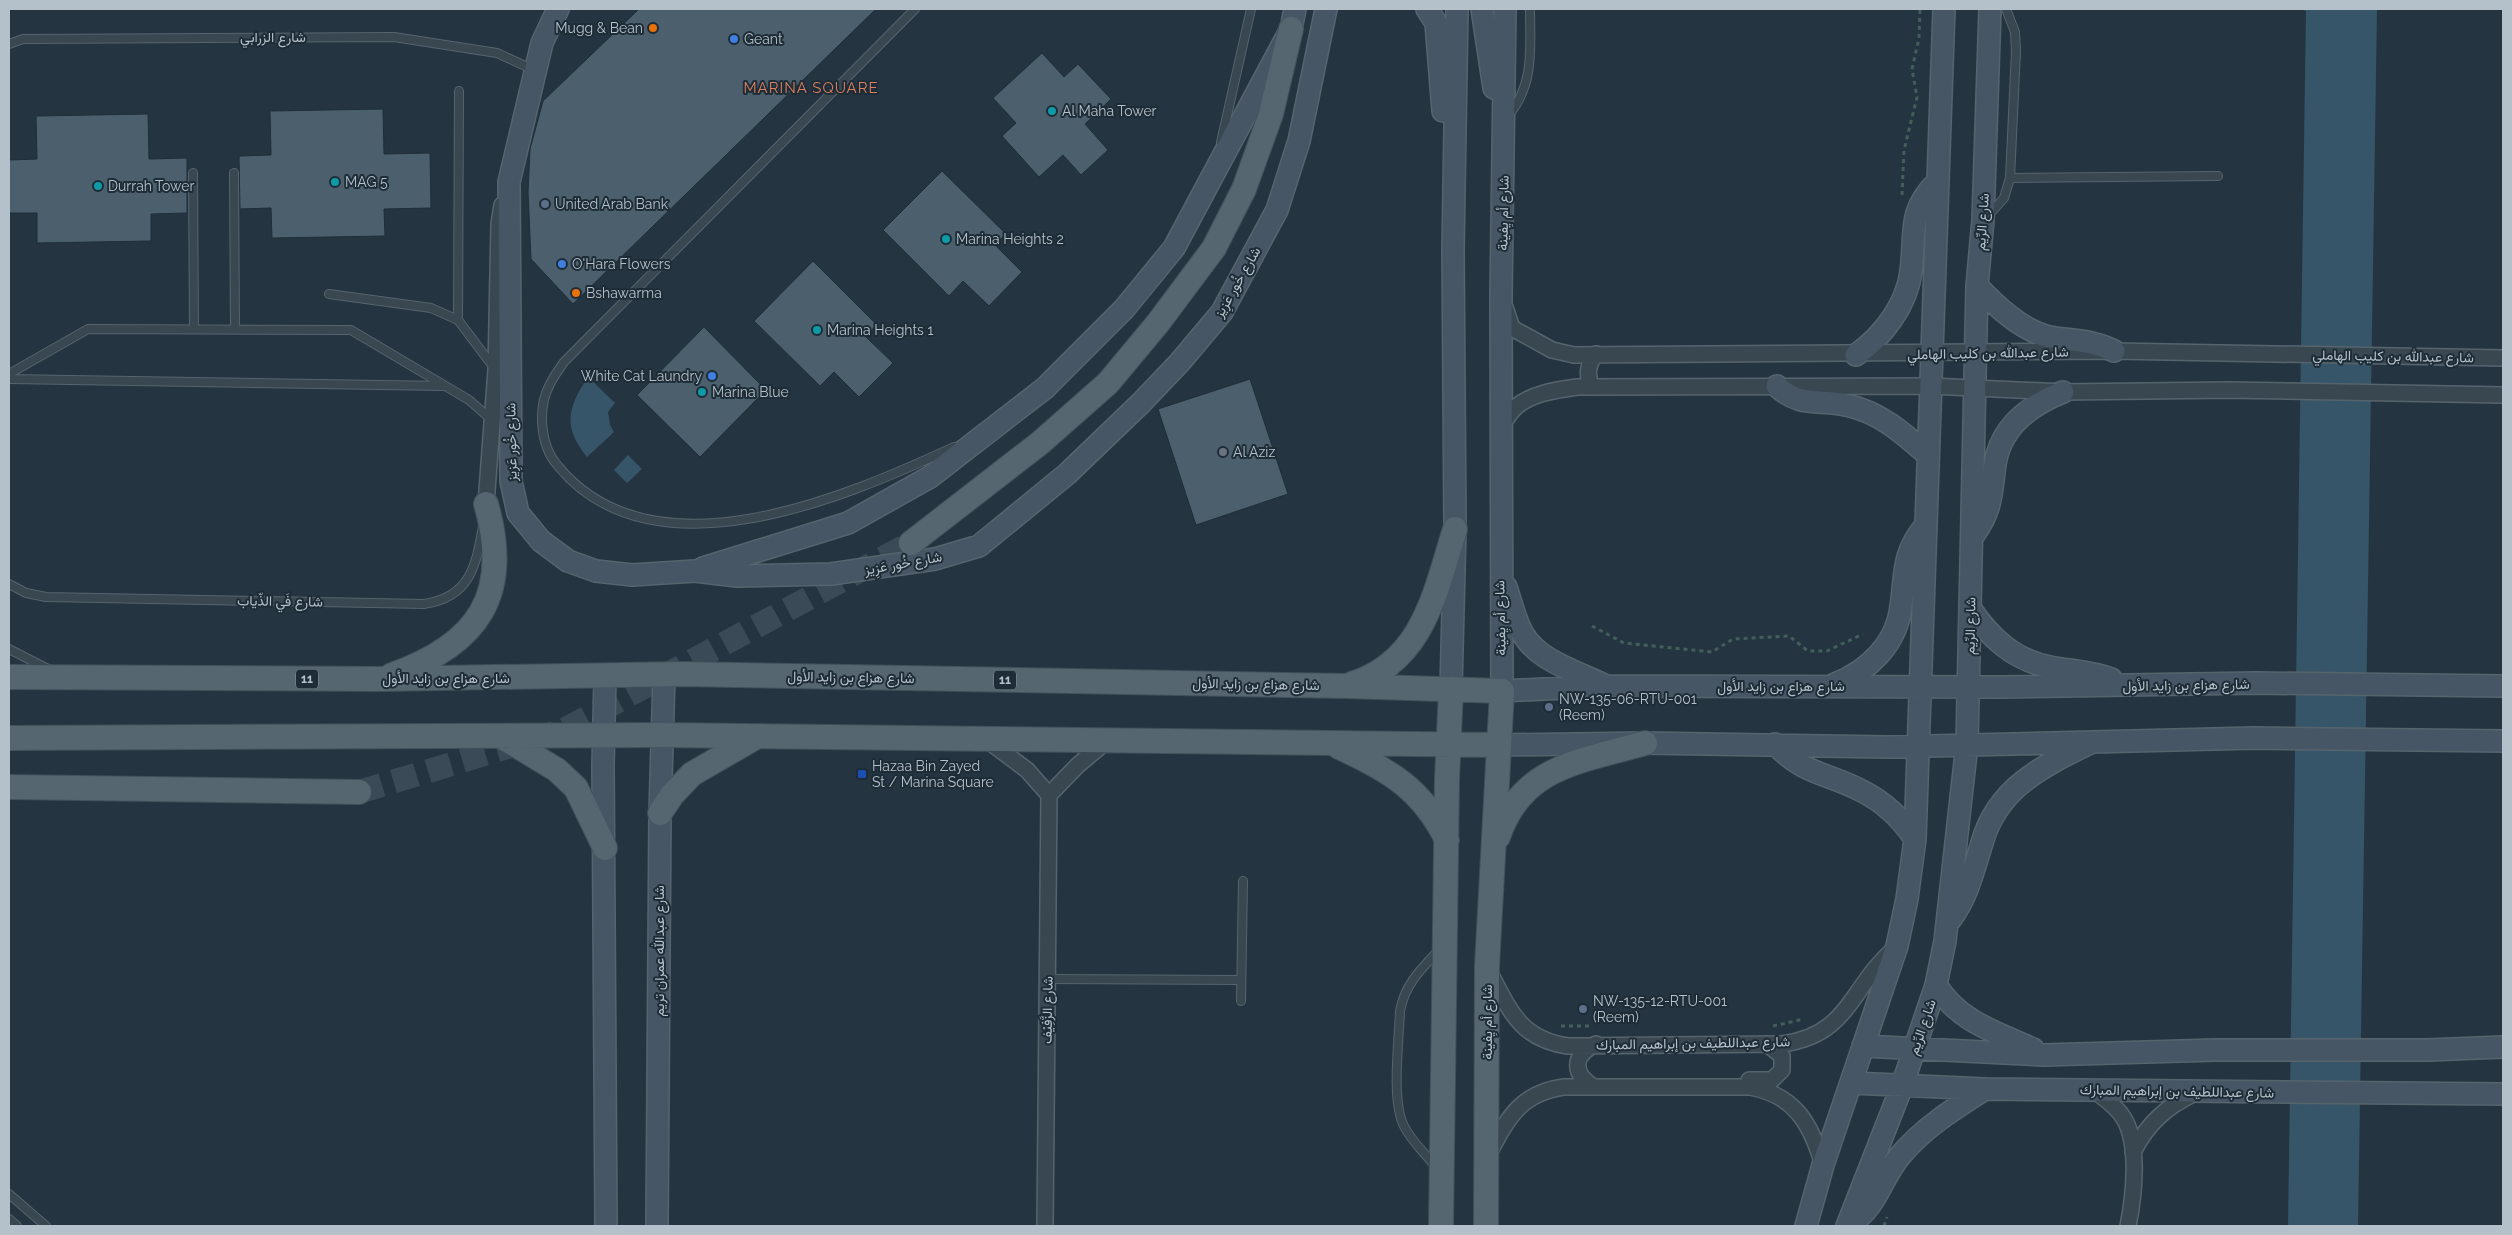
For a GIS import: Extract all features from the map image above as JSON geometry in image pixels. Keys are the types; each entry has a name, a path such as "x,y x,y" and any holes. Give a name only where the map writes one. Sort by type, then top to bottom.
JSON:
{"main road":[{"name":"شارع خُور عَزِيز","path":"558,9 542,43 534,70 509,182 511,482 518,513 541,541 568,561 596,571 632,575 695,571 737,576 830,574 935,559 979,546 1067,474 1180,362 1222,312 1277,210 1300,141 1326,9"},
{"path":"1427,9 1436,23 1454,249"},
{"path":"1442,1226 1447,745 1452,689 1455,529 1454,249 1457,9"},
{"path":"1482,9 1493,83 1504,119"},
{"name":"شارع أم يِفينة","path":"1486,1226 1488,1156 1486,966 1502,691 1500,568 1501,296 1505,9"},
{"path":"1806,1226 1823,1165 1897,946 1907,899 1915,839 1944,9"},
{"name":"شارع الرِّيم","path":"1847,1226 1902,1086 1936,985 1947,924 1967,744 1977,286 1983,220 1990,9"},
{"path":"695,571 848,522 930,477 1045,388 1124,309 1174,248 1214,176 1293,19"},
{"path":"912,543 1040,443 1108,382 1158,323 1214,248 1244,189 1271,114 1293,19"},
{"path":"1856,355 1881,334 1892,319 1905,293 1912,270 1915,215 1920,202 1937,182"},
{"path":"1977,286 2002,311 2040,334 2088,340 2114,352"},
{"path":"1777,386 1787,396 1803,402 1849,405 1864,410 1889,423 1928,455"},
{"path":"1973,537 1988,512 1992,498 1996,464 2005,436 2018,419 2034,406 2063,392"},
{"path":"380,679 429,658 471,628 479,617 491,592 495,559 492,522 486,504"},
{"path":"1831,686 1852,678 1870,665 1887,645 1895,629 1901,607 1904,564 1908,550 1925,526"},
{"path":"1346,686 1375,674 1389,665 1411,643 1429,611 1455,529"},
{"path":"1500,568 1519,626 1528,642 1550,658 1606,686"},
{"path":"1970,608 1997,642 2013,653 2031,662 2050,667 2092,673 2125,686"},
{"name":"شارع هزاع بن زايد الأول","path":"9,677 380,679 606,677 701,674 1346,686 1502,691 1606,686 2125,686 2256,683 2503,686"},
{"name":"شارع عبدالله عمران تريم","path":"657,1226 660,813 664,676"},
{"path":"606,677 604,735 606,1226"},
{"path":"9,738 662,735 987,740 1109,739 1498,746 1645,743 1919,745 2254,738 2503,741"},
{"path":"501,736 557,770 576,788 604,848"},
{"path":"660,813 672,795 692,774 756,737"},
{"path":"1947,924 1960,908 1969,889 1991,818 2006,798 2023,780 2044,766 2094,741"},
{"path":"1331,743 1374,763 1409,787 1431,812 1447,842"},
{"path":"1491,858 1505,816 1517,798 1533,783 1543,776 1567,766 1645,743"},
{"path":"1775,744 1802,767 1860,790 1876,799 1904,824 1915,839"},
{"path":"9,787 359,792"},
{"path":"1936,985 1945,999 1971,1021 2044,1055"},
{"path":"1863,1046 2044,1055 2215,1050 2428,1050 2503,1047"},
{"name":"شارع عبداللطيف بن إبراهيم المبارك","path":"1852,1083 1985,1089 2095,1091 2503,1094"},
{"path":"1847,1226 1868,1210 1876,1199 1888,1172 1918,1137 1985,1089"}],"street":[{"name":"شارع خُور عَزِيز","path":"486,504 494,421 499,224 509,182"},
{"name":"شارع عبدالله بن كليب الهاملي","path":"1501,296 1512,328 1552,350 1574,355 1856,355 1932,352 2114,352 2503,358"},
{"path":"1591,387 1588,369 1590,361 1596,354"},
{"path":"1501,426 1516,407 1538,395 1554,390 1591,387 1930,386 2063,392 2229,390 2503,394"},
{"path":"987,740 1027,770 1049,795 1078,765 1109,739"},
{"name":"شارع الزَّفِيْف","path":"1045,1226 1049,795"},
{"name":"شارع عبداللطيف بن إبراهيم المبارك","path":"1486,966 1520,1026 1535,1037 1551,1044 1568,1046 1596,1044 1767,1044 1806,1040 1834,1023 1846,1010 1875,969 1897,946"},
{"path":"1594,1087 1584,1081 1578,1071 1578,1059 1585,1049 1596,1044"},
{"path":"1696,1087 1716,1080 1765,1081 1778,1076 1784,1063 1782,1056 1767,1044"},
{"path":"1488,1156 1505,1124 1518,1107 1535,1094 1564,1087 1750,1087 1776,1094 1797,1111 1809,1127 1823,1165"},
{"path":"2095,1091 2115,1107 2129,1128 2133,1152 2133,1185 2128,1226"},
{"path":"2133,1152 2152,1122 2165,1110 2208,1092"}],"lane":[{"path":"915,9 564,362 549,385 542,410 544,438 554,462 573,484 602,504 632,516 672,522 708,522 747,519 798,508 862,488 991,431"},
{"path":"1214,176 1251,9"},
{"path":"1504,119 1521,98 1531,69 1530,9"},
{"path":"1983,220 1998,207 2004,198 2010,178 2016,51 2015,32 2006,9"},
{"name":"شارع الزرابي","path":"10,41 139,38 394,37 497,53 534,70"},
{"path":"458,320 459,91"},
{"path":"194,173 194,329"},
{"path":"234,173 235,329"},
{"path":"2010,178 2218,176"},
{"path":"329,294 431,308 458,320 496,370"},
{"path":"9,374 88,329 351,330 447,386 469,400 494,421"},
{"path":"9,379 447,386"},
{"name":"شارع فَي الذّياب","path":"9,584 26,593 46,597 414,604 436,602 456,592 471,574 477,558 486,504"},
{"path":"9,649 66,678"},
{"path":"1240,1001 1242,882"},
{"path":"1442,1174 1408,1134 1400,1114 1398,1094 1402,999 1413,978 1446,944"},
{"path":"1047,978 1241,980"},
{"path":"9,1194 46,1226"},
{"path":"9,1218 17,1226"}],"path":[{"path":"1901,204 1904,150 1917,98 1912,69 1919,38 1920,9"},
{"path":"1592,626 1624,643 1712,652 1733,639 1789,636 1808,651 1827,651 1863,634"}],"water":[{"path":"2301,9 2377,9 2358,1226 2288,1226 2306,11"},
{"path":"588,377 615,403 608,412 610,425 614,432 587,457 574,436 571,417 572,407"},
{"path":"628,455 642,469 627,483 614,470"}],"building":[{"path":"639,9 876,9 573,304 531,259 528,192 530,149 543,101"},
{"name":"Al Maha Tower","path":"1042,53 1064,77 1078,64 1111,99 1085,124 1108,150 1081,175 1063,155 1039,177 1002,136 1016,123 993,98"},
{"name":"MAG 5","path":"383,109 384,154 430,153 431,208 384,209 385,236 272,238 271,208 240,209 239,156 271,155 270,111"},
{"name":"Durrah Tower","path":"148,114 149,159 187,158 187,213 151,214 151,241 37,243 37,213 9,213 9,160 37,159 36,116"},
{"name":"Marina Heights 2","path":"942,171 1006,234 995,245 1022,272 989,306 963,281 949,296 883,230"},
{"name":"Marina Heights 1","path":"813,261 877,325 865,336 893,363 859,397 834,372 820,386 754,321"},
{"name":"Marina Blue","path":"704,327 766,390 700,457 637,395"},
{"name":"Al Aziz","path":"1250,379 1288,494 1196,525 1158,409"}],"tunnel":[{"path":"359,792 564,730 911,543"}],"place":[{"name":"Mugg & Bean","path":"653,28"},
{"name":"Geant","path":"734,39"},
{"name":"Al Maha Tower","path":"1052,111"},
{"name":"MAG 5","path":"335,182"},
{"name":"Durrah Tower","path":"98,186"},
{"name":"United Arab Bank","path":"545,204"},
{"name":"Marina Heights 2","path":"946,239"},
{"name":"O'Hara Flowers","path":"562,264"},
{"name":"Bshawarma","path":"576,293"},
{"name":"Marina Heights 1","path":"817,330"},
{"name":"White Cat Laundry","path":"712,376"},
{"name":"Marina Blue","path":"702,392"},
{"name":"Al Aziz","path":"1223,452"},
{"name":"NW-135-06-RTU-001 (Reem)","path":"1549,707"},
{"name":"Hazaa Bin Zayed St / Marina Square","path":"862,774"},
{"name":"NW-135-12-RTU-001 (Reem)","path":"1583,1009"}],"district":[{"name":"MARINA SQUARE","path":"811,88"}]}
